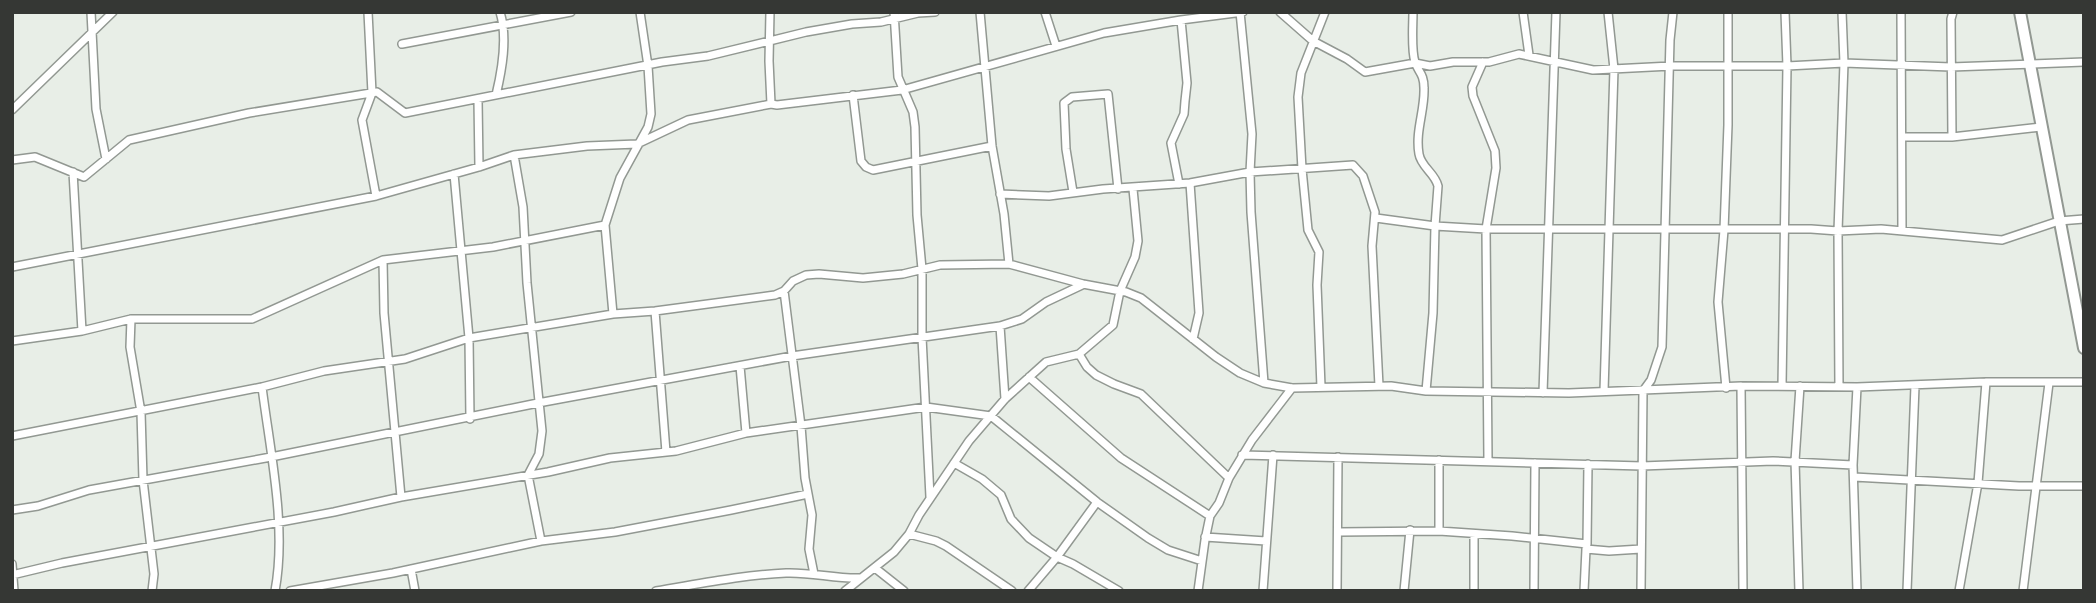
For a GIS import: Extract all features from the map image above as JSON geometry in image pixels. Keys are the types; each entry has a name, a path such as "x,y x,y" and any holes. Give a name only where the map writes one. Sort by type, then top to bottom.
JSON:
{"street":[{"path":"91,12 96,109 106,159"},
{"path":"12,110 113,12"},
{"path":"368,12 372,93 362,120 376,196"},
{"path":"496,95 503,66 500,12"},
{"path":"402,44 571,12"},
{"path":"613,314 605,225 620,178 648,127 652,114 640,12"},
{"path":"770,12 771,104"},
{"path":"12,160 35,157 84,177 129,140 249,113 377,92 405,113 738,50 770,40 894,15 935,12"},
{"path":"980,12 992,146 1009,264"},
{"path":"1045,12 1056,46"},
{"path":"12,267 376,196 514,155 587,146 637,144 688,120 771,104 902,90 1104,33 1181,19 1241,12 1252,134 1250,172 1264,383"},
{"path":"1280,12 1313,41 1366,72 1415,63 1430,66 1453,62 1483,62 1519,54 1593,70 1844,63 1951,67 2084,62"},
{"path":"1321,387 1317,285 1319,252 1308,230 1298,97 1301,73 1325,12"},
{"path":"1413,12 1415,63 1421,71 1424,86 1424,104 1418,136 1419,155 1424,166 1437,180 1438,186 1433,313 1426,391"},
{"path":"1523,12 1529,55"},
{"path":"1543,393 1556,12"},
{"path":"1605,391 1614,69 1608,12"},
{"path":"1641,591 1643,391 1651,380 1662,347 1673,12"},
{"path":"1726,388 1718,302 1730,91 1728,12"},
{"path":"1782,386 1787,66 1785,12"},
{"path":"1839,387 1838,231 1844,63 1842,12"},
{"path":"1901,12 1902,231"},
{"path":"1952,137 1953,12"},
{"path":"2020,12 2084,348"},
{"path":"894,15 898,77 913,112 917,163 930,499"},
{"path":"1179,184 1171,143 1184,114 1187,83 1181,19"},
{"path":"1483,62 1472,87 1473,96 1495,151 1496,168 1486,229 1488,460"},
{"path":"1073,192 1066,149 1064,103 1072,97 1108,94 1118,189"},
{"path":"853,96 861,161 873,170 992,146"},
{"path":"478,100 479,167"},
{"path":"1903,137 1952,137 2041,127"},
{"path":"514,155 523,207 542,442 540,454 528,475 541,541"},
{"path":"1000,194 1049,196 1133,189 1190,183 1250,172 1353,164 1363,176 1376,218 1372,246 1379,386"},
{"path":"73,172 82,331"},
{"path":"454,174 469,338 470,419"},
{"path":"1190,183 1199,313 1193,339"},
{"path":"845,591 894,552 909,534 954,463 1005,399 1046,362 1079,354 1113,325 1120,291 1135,257 1138,241 1133,189"},
{"path":"1376,218 1486,229 1902,231 2002,240 2059,221 2084,219"},
{"path":"12,341 82,331 131,319 252,319 383,260 525,241 605,225"},
{"path":"383,260 384,313 401,497"},
{"path":"12,436 262,387 324,371 405,359 469,338 613,314 766,297 784,291 793,281 806,275 863,278 903,274 940,265 1009,264 1141,298 1240,373 1264,383 1292,388 1379,386 1426,391 1543,393 1741,386 1857,387 1986,382 2084,382"},
{"path":"12,510 38,506 84,491 470,419 538,403 792,356 1000,326 1022,318 1046,302 1083,284"},
{"path":"784,291 812,515 809,550 814,574"},
{"path":"655,311 666,452"},
{"path":"131,319 130,348 141,412 143,480 154,574 152,591"},
{"path":"1000,326 1005,399"},
{"path":"1079,354 1087,367 1097,375 1141,394 1229,478"},
{"path":"740,366 746,433"},
{"path":"1029,377 1121,458 1210,516"},
{"path":"1959,591 1978,483 1986,382"},
{"path":"2023,591 2049,383"},
{"path":"1741,386 1743,591"},
{"path":"1799,591 1796,461 1800,386"},
{"path":"1907,591 1915,386"},
{"path":"262,387 278,523 279,558 275,591"},
{"path":"1857,387 1853,465 1857,591"},
{"path":"1198,591 1210,516 1242,456 1292,388"},
{"path":"13,575 610,458 687,449 746,433 926,407 991,416 1097,502 1148,538 1168,550 1202,561"},
{"path":"1263,591 1273,455"},
{"path":"1242,456 1488,460 1642,466 1796,461 1853,465"},
{"path":"1337,591 1338,457"},
{"path":"1439,460 1439,531"},
{"path":"954,463 982,479 1001,495 1009,516 1016,525 1057,558 1080,567 1119,591"},
{"path":"1534,591 1535,463"},
{"path":"1584,591 1588,464"},
{"path":"1854,477 2084,486"},
{"path":"290,591 541,541 615,532 808,494"},
{"path":"1028,591 1057,558 1097,502"},
{"path":"1339,532 1410,530 1493,534 1586,547 1641,550"},
{"path":"1404,591 1410,530"},
{"path":"909,534 946,546 1012,591"},
{"path":"1474,535 1474,591"},
{"path":"1205,537 1266,541"},
{"path":"12,564 14,591"},
{"path":"875,568 904,591"},
{"path":"411,569 415,591"},
{"path":"656,591 747,576 787,573 814,574 839,579 862,578"},
{"path":"1192,591 1199,580"}]}
